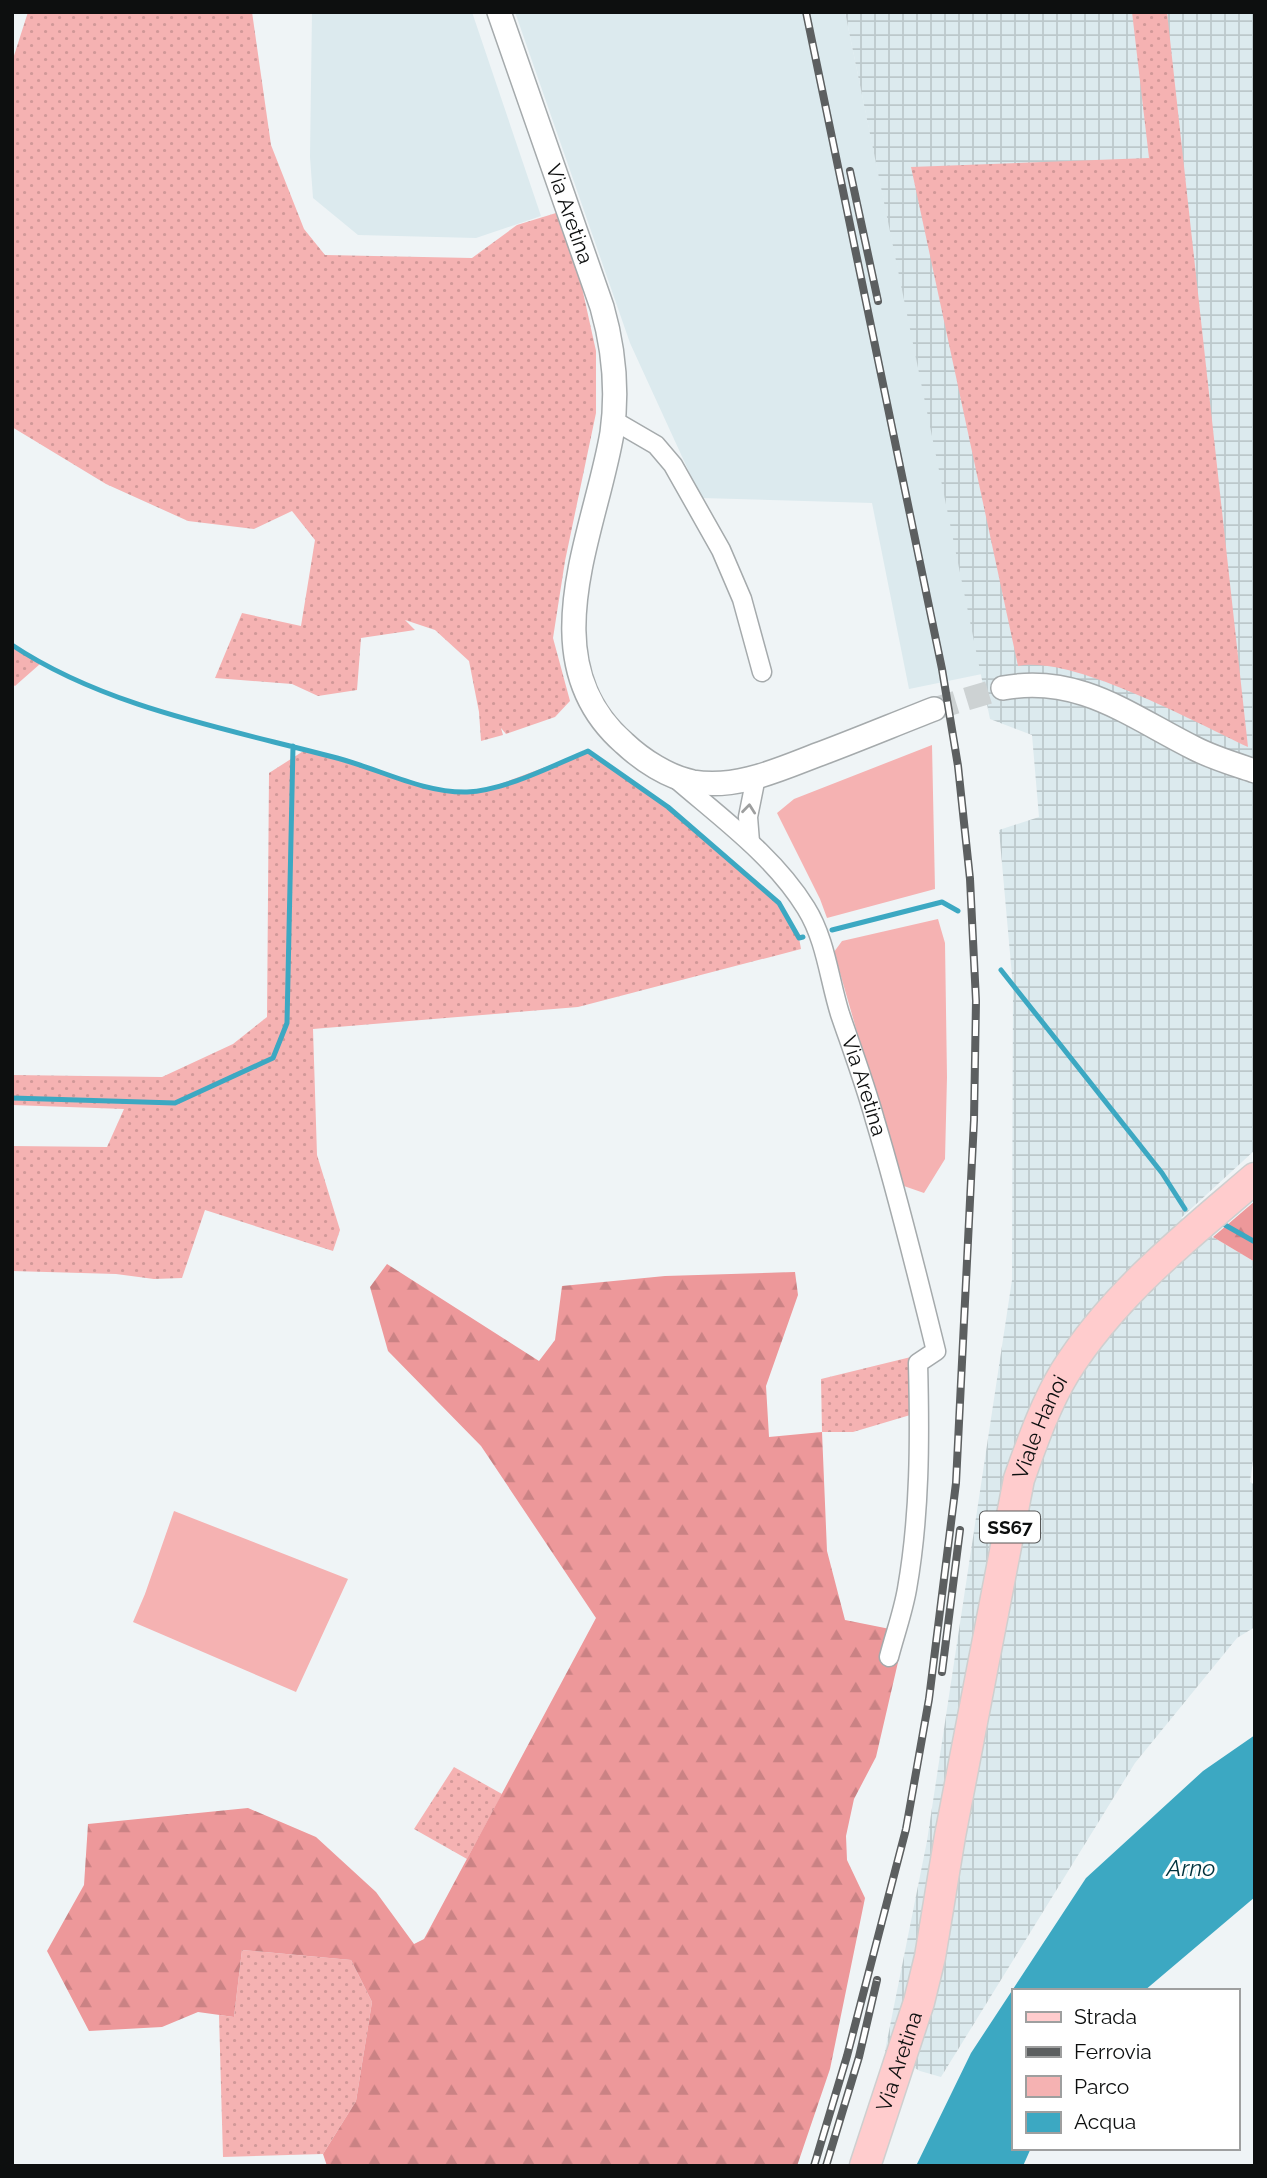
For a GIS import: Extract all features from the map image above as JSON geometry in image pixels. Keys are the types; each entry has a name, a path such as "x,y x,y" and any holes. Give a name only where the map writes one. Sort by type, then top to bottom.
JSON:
{"main road":[{"name":"Viale Hanoi","path":"930,1957 950,1836 1016,1493 1036,1430 1065,1373 1103,1321 1151,1268 1255,1178"},
{"name":"Via Aretina","path":"864,2166 919,2002 930,1957"}],"street":[{"name":"Via Aretina","path":"499,12 604,316 615,370 613,420 574,600 573,643 584,685 606,725 630,749 669,774 750,842 789,882 808,911 822,943 839,1010 875,1119 936,1351 918,1363 920,1430 917,1502 907,1591 889,1657"},
{"path":"613,420 656,445 673,465 720,550 742,599 762,672"},
{"path":"1003,688 1041,685 1098,697 1201,751 1255,771"},
{"name":"Via Aretina","path":"669,774 692,782 723,783 756,777 934,709"},
{"path":"750,842 748,817 756,777"},
{"path":"723,783 720,803 724,820"}],"shaded area":[{"path":"312,12 472,12 541,216 476,238 358,235 313,198 310,157"},
{"path":"515,12 845,12 982,674 909,689 872,503 701,498 630,343"},
{"path":"845,12 1255,12 1255,1150 1181,1218 1255,1262 1255,1446 1250,1482 1255,1485 1255,1627 1237,1638 1135,1763 941,2077 920,2071 885,2051 927,1841 1012,1280 1013,987 999,830 1039,817 1032,735 990,719"}],"green space":[{"path":"28,12 252,12 271,145 304,229 325,255 472,258 517,225 556,213 581,283 596,351 596,413 565,561 553,638 570,701 555,717 506,734 501,728 503,735 481,741 479,712 469,661 435,630 405,620 415,630 361,638 357,690 318,696 292,684 215,678 242,613 301,626 315,540 292,511 254,529 188,521 106,484 12,427 12,62"},
{"path":"1132,12 1167,12 1248,747 1166,707 1101,680 1070,670 1041,665 1018,666 911,167 1149,158"},
{"path":"12,645 40,664 15,686 12,684"},
{"path":"932,745 935,889 827,918 777,813 794,799"},
{"path":"305,750 425,786 465,792 487,789 588,751 668,807 779,903 799,938 801,949 578,1007 313,1029 317,1155 340,1230 333,1251 205,1210 182,1278 154,1279 116,1274 12,1271 12,1146 107,1147 124,1109 12,1105 12,1075 162,1077 233,1044 267,1017 269,773"},
{"path":"938,919 945,943 945,1159 924,1193 901,1185 834,952 842,941"},
{"path":"1255,1201 1255,1262 1213,1237"},
{"path":"387,1264 539,1361 555,1340 562,1286 665,1276 795,1272 798,1295 766,1386 769,1437 822,1432 827,1551 845,1620 905,1632 876,1757 854,1799 846,1836 847,1860 865,1898 830,2069 797,2166 327,2166 323,2154 356,2101 372,2002 351,1960 242,1950 234,2017 198,2012 162,2027 89,2031 47,1951 84,1885 88,1824 248,1808 316,1837 376,1892 414,1944 424,1939 596,1618 481,1446 388,1351 370,1287"},
{"path":"915,1356 917,1413 853,1432 822,1432 821,1379"},
{"path":"174,1511 348,1579 296,1692 133,1622"},
{"path":"454,1767 502,1794 467,1859 414,1829"},
{"path":"242,1950 351,1960 372,2002 356,2101 323,2154 223,2157 219,2015 234,2017"}],"water":[{"name":"Arno","path":"1255,1735 1255,1897 1146,1989 1013,1989 1086,1878 1203,1771"},
{"name":"Arno","path":"1012,1991 1012,2150 1030,2150 1023,2166 916,2166 971,2053"}],"waterway":[{"path":"12,645 49,667 130,702 344,760 436,789 467,792 497,787 588,751 668,807 779,903 799,938 803,937"},
{"path":"12,1098 175,1103 273,1058 287,1023 293,746"},
{"path":"832,930 942,902 958,911"},
{"path":"1001,970 1162,1173 1185,1209"},
{"path":"1218,1221 1255,1242"}],"tunnel":[{"path":"934,709 1003,688"}],"railway":[{"path":"806,12 942,669 958,766 970,879 976,1001 974,1120 956,1483 929,1699 906,1829 847,2056 814,2166"},
{"path":"850,171 878,301"},
{"path":"942,1672 960,1530"},
{"path":"826,2166 859,2057 877,1980"}]}
